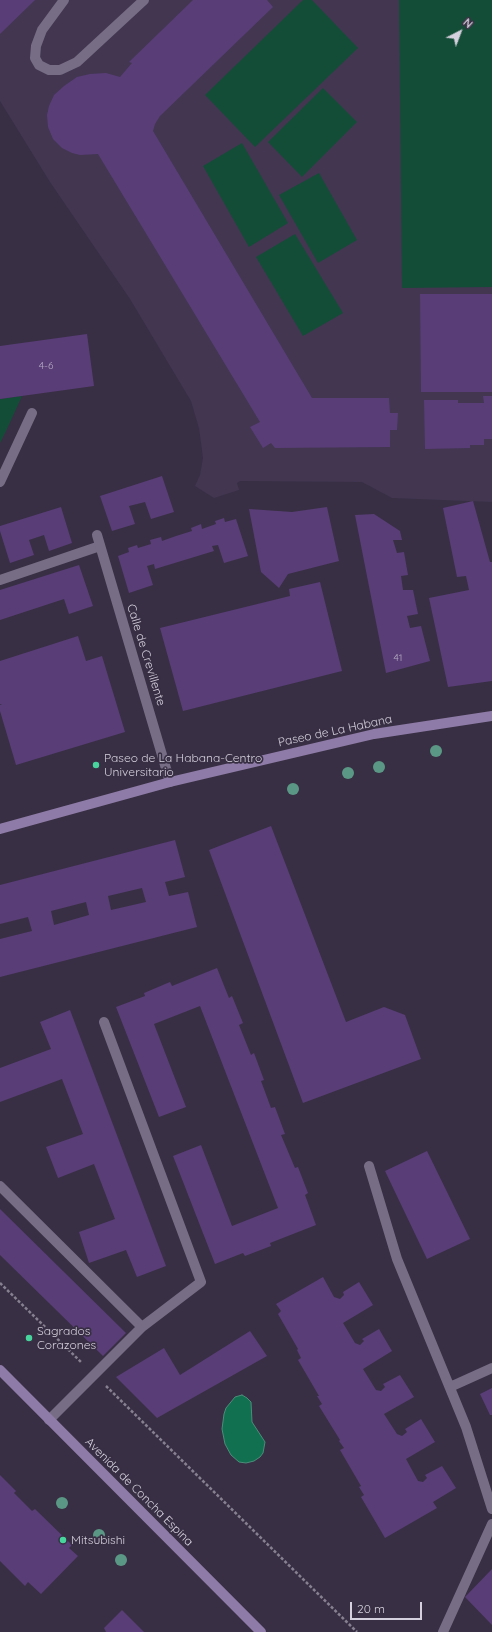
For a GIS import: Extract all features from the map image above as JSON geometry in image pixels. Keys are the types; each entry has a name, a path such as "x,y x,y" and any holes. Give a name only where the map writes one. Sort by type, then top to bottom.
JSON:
{"street":[{"path":"64,0 42,30 36,46 36,58 39,65 49,70 60,70 77,62 144,0"},
{"path":"0,482 32,413"},
{"name":"Calle de Crevillente","path":"97,536 170,782"},
{"path":"0,580 100,546"},
{"name":"Paseo de La Habana","path":"0,828 170,782 374,734 492,716"},
{"path":"49,1420 142,1327 201,1282 104,1022"},
{"path":"369,1166 397,1259 466,1427 492,1509"},
{"path":"0,1186 142,1327"},
{"path":"450,1388 492,1368"},
{"name":"Avenida de Concha Espina","path":"0,1370 256,1630"},
{"path":"443,1632 492,1524"}],"path":[{"path":"0,1284 357,1632"}],"shaded area":[{"path":"0,0 492,0 492,502 392,498 362,482 240,481 237,483 239,490 214,498 195,486 200,475 203,458 199,428 191,401 130,299 50,182 0,101"},
{"path":"303,0 312,0 358,48 255,147 205,95"},
{"path":"399,0 492,0 492,287 402,288"},
{"path":"323,88 357,122 302,177 268,142"},
{"path":"242,143 288,223 249,247 203,166"},
{"path":"319,173 357,240 318,263 279,195"},
{"path":"295,234 343,313 303,336 256,257"},
{"path":"22,396 7,429 0,443 0,399"},
{"path":"242,1395 251,1402 252,1422 265,1442 263,1453 260,1457 254,1461 246,1463 239,1462 231,1455 225,1444 222,1429 226,1408 235,1397"}],"building":[{"path":"0,0 35,0 0,34"},
{"path":"193,0 267,0 273,7 160,116 153,131 312,398 389,398 390,413 398,413 397,430 390,430 390,447 275,448 271,443 263,448 250,427 260,422 98,154 80,155 72,153 62,148 53,139 48,127 47,115 54,95 77,77 106,73 120,77 132,63 129,62"},
{"path":"420,294 492,294 492,392 421,392"},
{"path":"87,334 94,386 0,399 0,346"},
{"path":"483,396 492,396 492,439 484,439 484,445 470,445 470,448 425,449 424,400 458,400 458,403 484,403"},
{"path":"162,476 174,512 151,519 145,502 129,506 135,524 112,531 100,496"},
{"path":"473,501 490,562 492,562 492,681 448,687 429,598 469,590 466,576 457,577 443,508"},
{"path":"61,507 72,543 49,551 44,535 29,540 34,555 10,563 0,531 0,526"},
{"path":"327,507 339,561 288,574 279,588 261,572 249,509 292,512"},
{"path":"374,514 400,531 402,540 393,540 397,553 404,552 408,575 401,576 403,590 413,590 418,614 407,616 410,628 421,626 430,661 386,673 355,515"},
{"path":"224,518 225,522 236,519 248,556 224,563 218,545 212,546 214,551 155,569 154,564 147,566 153,585 129,593 118,556 129,552 128,548 137,545 138,548 151,544 150,540 161,537 162,541 192,531 191,528 201,524 202,529 216,524 215,521"},
{"path":"79,565 93,606 69,614 64,599 0,620 0,590"},
{"path":"320,582 342,671 183,711 160,628 290,596 289,589"},
{"path":"78,636 86,661 102,656 125,732 16,765 0,711 0,705 2,704 0,704 0,661"},
{"path":"271,826 346,1022 384,1007 405,1015 421,1059 303,1103 209,850"},
{"path":"175,840 185,877 165,882 169,896 188,892 197,927 0,977 0,939 32,931 28,917 0,924 0,885","holes":["142,888 146,902 111,910 108,896","86,902 89,915 54,925 51,911"]},
{"path":"217,968 229,998 232,996 243,1023 239,1025 251,1055 254,1053 264,1080 261,1081 271,1108 275,1107 285,1134 281,1135 295,1168 298,1167 308,1193 305,1195 316,1225 270,1243 271,1246 245,1256 243,1253 215,1264 173,1156 201,1145 232,1226 278,1208 200,1006 154,1024 186,1107 159,1117 116,1007 145,996 144,993 170,982 172,986"},
{"path":"70,1010 166,1266 137,1277 126,1250 89,1263 79,1232 115,1219 94,1164 58,1178 46,1147 83,1134 62,1079 0,1102 0,1068 51,1049 40,1022"},
{"path":"427,1151 470,1239 427,1259 385,1171"},
{"path":"0,1209 126,1333 103,1356 0,1255"},
{"path":"323,1277 334,1297 340,1299 344,1295 343,1292 359,1282 373,1305 343,1323 355,1343 360,1345 364,1341 362,1339 379,1329 392,1351 363,1369 376,1390 381,1391 385,1387 383,1384 400,1375 414,1397 384,1414 397,1434 402,1436 407,1432 405,1429 421,1419 435,1442 406,1459 418,1481 423,1482 427,1478 425,1475 442,1466 456,1488 433,1502 437,1508 385,1538 361,1497 364,1495 359,1487 361,1486 340,1450 344,1448 319,1406 322,1404 317,1396 319,1396 298,1360 301,1358 297,1350 298,1349 278,1314 281,1311 276,1304"},
{"path":"250,1331 267,1356 157,1418 116,1377 164,1348 180,1375"},
{"path":"492,1388 492,1415 490,1415 480,1394"},
{"path":"0,1475 16,1491 14,1493 32,1511 35,1509 72,1545 69,1548 78,1556 41,1594 28,1582 25,1586 0,1561"},
{"path":"492,1569 492,1625 465,1597"},
{"path":"122,1610 144,1632 106,1632 104,1628"}],"place":[{"name":"Paseo de La Habana-Centro Universitario","path":"96,765"},
{"name":"Sagrados Corazones","path":"29,1338"},
{"name":"Mitsubishi","path":"63,1540"}]}
